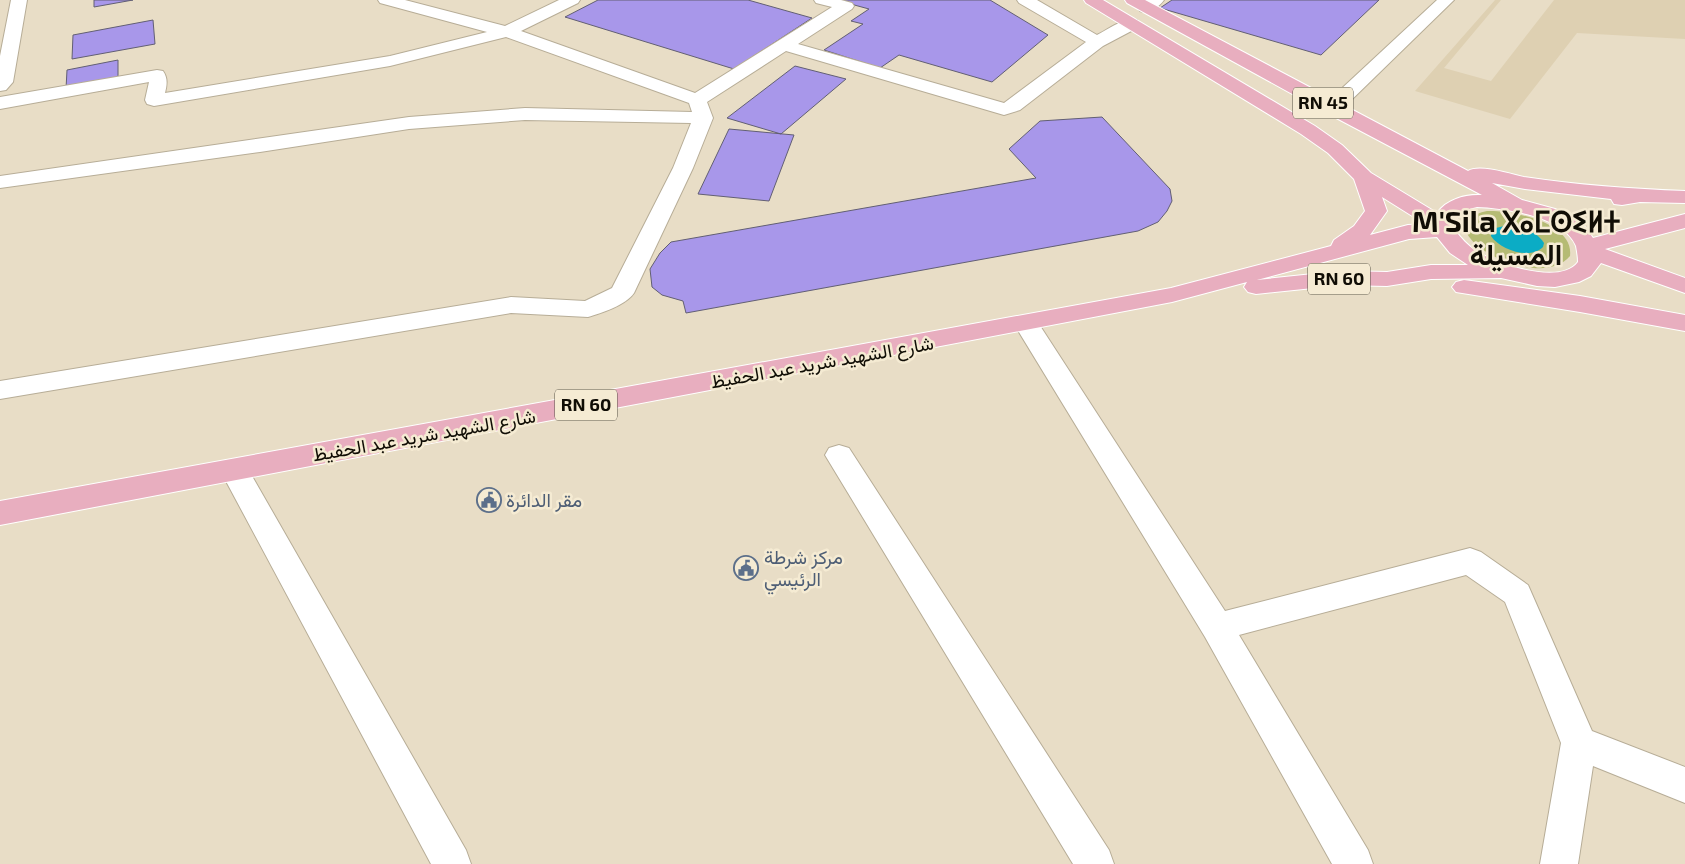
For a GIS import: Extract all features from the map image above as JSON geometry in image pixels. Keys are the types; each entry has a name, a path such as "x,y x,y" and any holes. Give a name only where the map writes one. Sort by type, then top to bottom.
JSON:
{"main road":[{"name":"RN 45","path":"1092,0 1308,130 1335,149 1364,177 1443,228"},
{"name":"RN 45","path":"1145,3 1332,108 1514,203"},
{"path":"1430,160 1481,175 1525,183 1640,196 1685,197"},
{"path":"1322,256 1359,236 1370,224 1376,211 1364,177"},
{"path":"1546,213 1579,204 1640,196"},
{"path":"1685,286 1590,248 1580,234 1565,223 1546,213 1514,203 1486,200 1462,204 1451,209 1444,216 1443,228 1459,248 1479,262 1517,275 1685,320"},
{"path":"1590,248 1685,221"},
{"name":"RN 60","path":"1172,296 1408,232 1443,228"},
{"path":"1517,275 1550,279 1569,276 1583,270 1590,262 1590,248"},
{"name":"RN 60","path":"1172,296 1342,278 1388,279 1431,272 1517,275"},
{"path":"1388,279 1486,289 1685,324"},
{"name":"شارع الشهيد شريد عبد الحفيظ","path":"0,513 1172,296"}],"street":[{"path":"0,86 4,82 20,0"},
{"path":"386,0 507,32 700,109"},
{"path":"0,102 157,75 158,82 154,100 390,61 507,32 572,0"},
{"path":"0,182 426,121 525,114 700,109 784,46 846,6 822,0"},
{"path":"1025,0 1096,42"},
{"path":"1332,108 1446,0"},
{"path":"784,46 1004,109 1014,106 1096,42 1131,24"},
{"path":"0,390 511,305 588,309 622,293 683,168 700,109"},
{"path":"1026,324 1217,627 1354,864"},
{"path":"839,455 1095,864"},
{"path":"234,470 452,864"},
{"path":"1217,627 1470,561 1517,594 1580,743 1560,864"},
{"path":"1580,743 1685,785"}],"shaded area":[{"path":"1495,0 1501,0 1444,68 1491,81 1554,0 1685,0 1685,39 1577,33 1510,119 1415,91"}],"green space":[{"path":"1487,211 1525,216 1539,220 1552,227 1562,234 1569,244 1570,256 1554,266 1533,268 1511,263 1490,254 1474,242 1466,230 1469,219"}],"water":[{"path":"1508,225 1523,228 1533,233 1544,243 1543,247 1531,253 1523,253 1515,252 1501,245 1491,236 1492,229"}],"building":[{"path":"94,0 133,0 94,7"},
{"path":"598,0 748,0 812,18 734,69 565,17"},
{"path":"836,0 990,0 1048,35 992,82 899,55 880,68 824,50 863,24 851,21 869,9"},
{"path":"1172,0 1379,0 1321,55 1160,8"},
{"path":"153,20 155,44 72,59 73,35"},
{"path":"118,60 118,78 66,89 67,70"},
{"path":"795,66 846,79 781,134 727,118"},
{"path":"1102,117 1170,189 1172,201 1167,211 1158,222 1138,231 686,313 683,301 662,295 652,287 650,269 660,253 671,242 1036,178 1009,149 1040,121"},
{"path":"729,129 794,135 769,201 698,194"}],"place":[{"name":"مقر الدائرة","path":"489,500"},
{"name":"مركز شرطة الرئيسي","path":"746,568"}],"district":[{"name":"M'Sila ⵝⴰⵎⵙⵉⵍⵜ المسيلة","path":"1516,239"}]}
